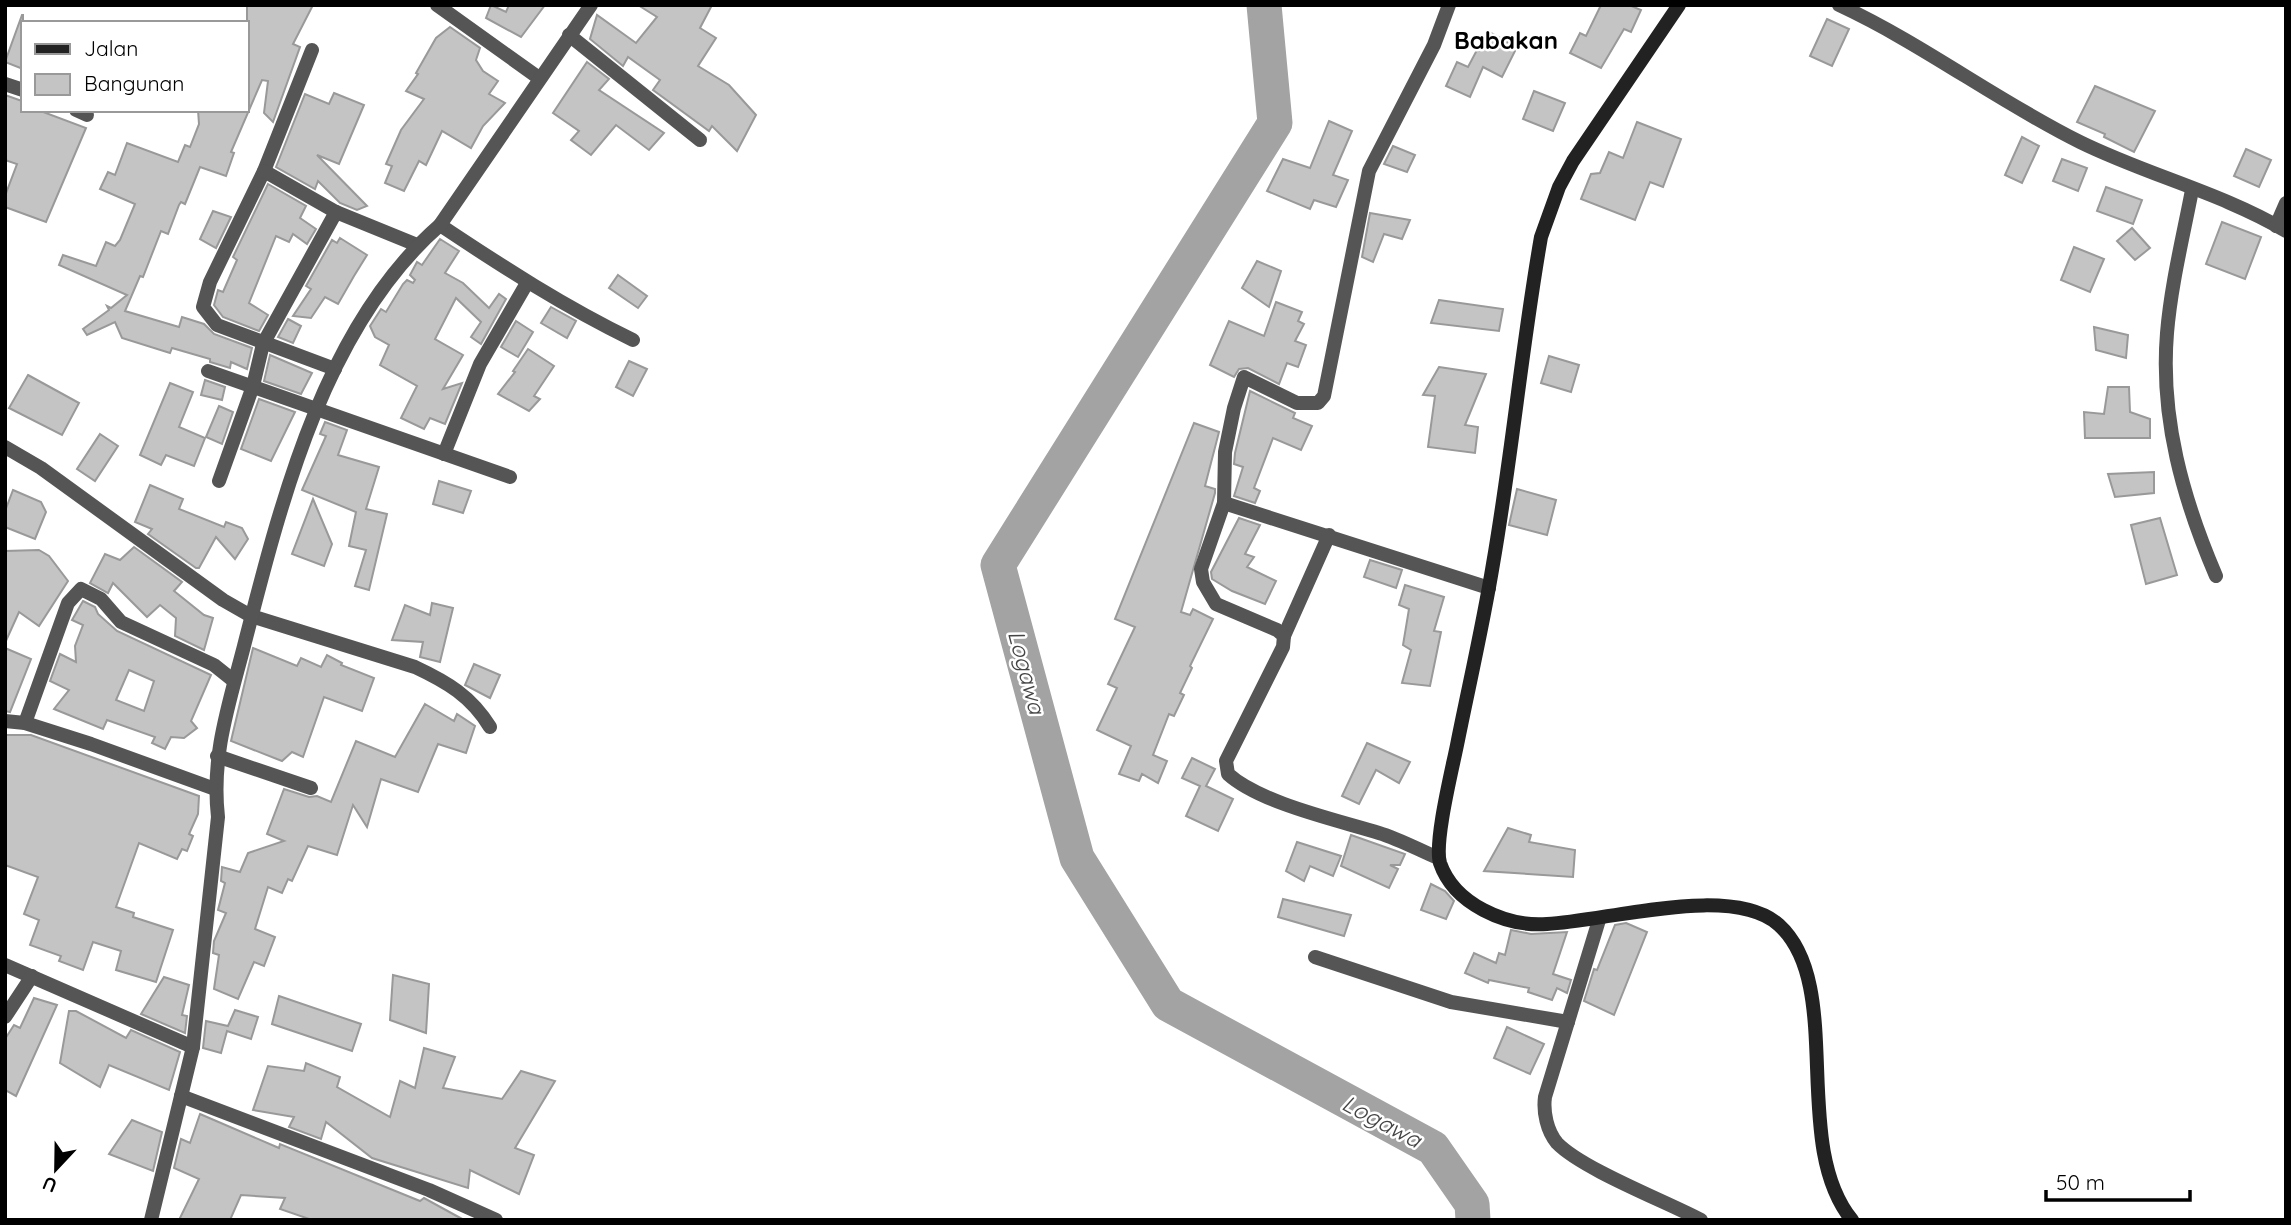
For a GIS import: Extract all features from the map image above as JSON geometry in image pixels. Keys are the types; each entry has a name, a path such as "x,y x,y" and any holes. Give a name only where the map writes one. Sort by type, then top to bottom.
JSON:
{"main road":[{"path":"1679,5 1573,161 1555,196 1541,237 1489,588 1450,783 1438,858 1458,893 1499,916 1523,924 1599,920 1676,907 1732,905 1761,913 1777,924 1793,941 1805,969 1813,1018 1824,1160 1843,1208 1852,1220"}],"street":[{"path":"437,5 539,78"},
{"path":"1283,636 1276,630 1216,604 1208,592 1201,569 1224,503 1225,453 1234,408 1244,377 1297,403 1318,403 1324,396 1369,171 1434,45 1449,5"},
{"path":"1839,5 1875,22 2077,141 2140,171 2281,228 2286,203"},
{"path":"152,1220 192,1046 219,817 215,789 217,756 251,616 316,408 373,301 417,245 440,225 569,35 584,8"},
{"path":"569,35 700,140"},
{"path":"312,50 264,171 210,282 203,307 217,325 335,369"},
{"path":"264,171 336,212 417,245"},
{"path":"2192,190 2171,303 2166,384 2176,460 2193,522 2216,576"},
{"path":"219,481 253,386 263,344 336,212"},
{"path":"440,225 527,283 633,340"},
{"path":"444,454 480,364 527,283"},
{"path":"208,371 510,477"},
{"path":"5,447 41,468 223,600 251,616 415,667 463,693 479,708 490,727"},
{"path":"1224,503 1251,514 1329,535 1489,588"},
{"path":"1329,535 1283,636 1283,647 1228,755 1228,774 1249,788 1325,818 1382,834 1438,858"},
{"path":"25,723 68,603 81,589 101,599 121,622 214,666 234,681"},
{"path":"5,721 25,723 215,789"},
{"path":"217,756 311,788"},
{"path":"1599,920 1545,1097 1550,1133 1571,1154 1701,1220"},
{"path":"1315,957 1451,1002 1568,1022"},
{"path":"5,965 192,1046"},
{"path":"5,1017 32,976"},
{"path":"181,1096 429,1189 496,1220"}],"building":[{"path":"247,5 313,5 293,44 300,47 273,122 264,113 268,81 262,80 231,152 234,153 226,176 200,167 185,204 181,202 179,205 168,234 161,231 143,277 140,276 125,311 179,327 182,317 204,324 214,334 252,348 247,369 231,362 230,368 172,348 170,353 122,338 115,322 87,335 83,329 109,310 107,306 111,308 127,295 59,265 63,255 96,266 106,242 115,246 120,240 135,204 100,189 108,172 115,175 127,143 178,162 185,145 190,147 199,124 198,112 248,112"},
{"path":"491,5 506,12 509,5 545,5 521,37 486,18"},
{"path":"638,5 712,5 700,28 716,38 698,66 729,85 756,115 737,151 712,126 709,131 653,90 660,80 628,57 623,66 590,39 597,15 636,43 657,17"},
{"path":"1601,5 1629,5 1641,10 1631,32 1624,29 1601,68 1570,53 1580,33 1586,36"},
{"path":"22,15 23,15 21,68 5,62"},
{"path":"1827,19 1849,29 1832,66 1810,56"},
{"path":"450,27 480,48 476,60 483,71 498,81 489,94 505,103 483,126 471,148 442,131 426,165 419,161 404,191 385,183 392,166 386,164 401,130 424,99 406,91 436,38"},
{"path":"1487,31 1517,47 1502,77 1483,67 1470,97 1446,86 1457,62 1468,67"},
{"path":"587,62 609,79 599,90 664,133 649,150 616,125 591,155 571,140 579,131 553,113"},
{"path":"2095,86 2155,111 2134,152 2104,137 2105,134 2077,122"},
{"path":"1534,91 1565,103 1553,131 1523,119"},
{"path":"334,93 364,105 339,164 317,155 367,206 357,210 340,203 318,181 315,189 276,167 305,94 329,104"},
{"path":"5,95 21,101 21,112 43,112 86,128 46,222 5,207 5,196 17,164 5,160"},
{"path":"1329,121 1352,131 1333,175 1348,180 1336,207 1314,200 1310,209 1267,191 1283,159 1310,168"},
{"path":"1637,122 1681,139 1663,187 1650,182 1635,220 1581,199 1591,174 1600,173 1609,152 1623,158"},
{"path":"2022,137 2039,146 2022,183 2005,175"},
{"path":"1393,146 1415,155 1407,172 1384,164"},
{"path":"2246,149 2271,160 2259,187 2234,176"},
{"path":"2062,159 2087,168 2078,191 2053,181"},
{"path":"268,184 306,206 300,218 316,229 307,244 293,234 289,242 276,236 249,303 268,315 259,331 223,317 214,305 218,290 223,292 237,260 233,257"},
{"path":"2106,187 2142,200 2133,224 2097,211"},
{"path":"213,211 231,217 216,248 200,239"},
{"path":"1370,213 1410,220 1402,239 1384,234 1373,262 1362,257"},
{"path":"2222,222 2261,237 2245,279 2206,264"},
{"path":"2132,228 2150,248 2135,260 2117,241"},
{"path":"340,238 367,255 338,304 325,297 311,318 293,316 311,289 306,286 332,240 337,243"},
{"path":"440,239 459,251 445,273 463,283 489,308 499,294 506,299 481,344 471,337 481,322 456,298 435,339 463,355 443,389 462,383 445,424 430,418 424,429 401,418 417,386 380,365 389,345 375,337 370,326 381,309 386,312 407,280 413,283 415,280 410,275 417,262 422,265"},
{"path":"2074,247 2104,259 2090,292 2061,280"},
{"path":"1257,261 1281,271 1269,307 1242,288"},
{"path":"618,275 647,296 638,308 609,288"},
{"path":"1439,300 1503,309 1499,331 1431,323"},
{"path":"1276,302 1302,312 1298,321 1304,324 1295,341 1306,345 1298,367 1287,363 1279,384 1248,368 1239,369 1234,377 1210,365 1229,321 1264,336"},
{"path":"551,307 576,321 567,338 541,323"},
{"path":"288,319 301,326 293,343 278,337"},
{"path":"516,321 533,332 518,357 501,347"},
{"path":"2094,327 2128,335 2126,358 2096,350"},
{"path":"528,349 554,366 534,396 540,399 529,411 498,394"},
{"path":"270,355 312,373 301,394 264,381"},
{"path":"1549,356 1579,365 1571,392 1541,383"},
{"path":"629,361 647,369 633,396 616,387"},
{"path":"1439,367 1486,374 1465,425 1478,427 1475,453 1428,447 1435,396 1423,395"},
{"path":"28,375 79,403 62,435 9,408"},
{"path":"205,380 225,387 222,400 201,395"},
{"path":"170,383 193,392 179,427 205,438 194,466 166,455 161,465 140,455"},
{"path":"2108,387 2129,387 2130,412 2150,419 2150,438 2085,438 2084,412 2104,414"},
{"path":"1250,391 1295,413 1293,418 1312,426 1301,450 1273,438 1254,488 1260,491 1255,503 1234,496 1243,467 1234,464 1235,453"},
{"path":"259,399 295,412 271,461 241,449"},
{"path":"219,406 233,412 222,444 206,437"},
{"path":"325,422 347,430 338,455 379,467 366,509 387,514 369,590 355,586 366,550 349,546 356,512 302,490 326,436 320,434"},
{"path":"1194,423 1219,432 1205,486 1215,489 1215,493 1181,612 1190,615 1193,609 1213,619 1190,666 1192,668 1180,693 1184,695 1174,716 1169,714 1153,755 1167,761 1158,783 1142,774 1139,781 1119,774 1131,746 1097,730 1117,688 1108,684 1135,627 1115,619"},
{"path":"100,434 118,446 95,481 77,469"},
{"path":"2154,472 2154,493 2115,497 2108,474"},
{"path":"439,481 471,491 463,513 433,504"},
{"path":"150,485 183,499 179,509 224,527 226,522 242,528 248,539 235,559 216,537 199,568 196,568 148,534 152,529 135,522"},
{"path":"1517,489 1556,500 1547,535 1509,525"},
{"path":"13,490 41,502 46,512 35,539 5,527 5,511"},
{"path":"313,499 332,544 324,566 292,554"},
{"path":"1239,518 1260,525 1245,554 1254,557 1247,567 1276,581 1265,604 1232,591 1212,579 1211,572"},
{"path":"2160,518 2177,575 2146,584 2131,525"},
{"path":"134,547 182,582 174,591 204,615 213,618 204,650 175,636 176,618 160,605 147,617 113,583 108,593 90,583 105,554 120,560"},
{"path":"39,550 49,556 68,581 39,626 19,612 5,643 5,551"},
{"path":"1370,560 1402,570 1396,588 1364,577"},
{"path":"1405,585 1444,597 1434,631 1441,632 1430,686 1402,683 1411,650 1403,645 1409,609 1399,605"},
{"path":"83,601 95,607 98,614 117,631 211,675 191,721 197,728 184,738 171,737 165,749 152,743 155,737 107,720 103,729 54,709 69,690 50,681 60,654 76,662 75,646 83,625 72,620","holes":["129,670 154,681 144,711 116,700"]},
{"path":"432,603 453,608 440,662 420,657 423,642 392,640 405,605 430,615"},
{"path":"5,648 31,659 10,712 5,711"},
{"path":"253,648 297,666 301,658 321,667 327,655 342,663 341,665 374,678 362,711 324,697 303,757 292,752 282,761 231,741"},
{"path":"474,664 500,675 490,698 465,685"},
{"path":"425,704 454,721 457,714 475,726 466,753 438,744 418,792 381,779 367,827 353,805 337,855 308,846 292,881 288,879 282,893 268,887 255,929 275,937 264,966 254,962 238,999 214,989 219,955 213,953 214,941 226,913 218,910 225,883 221,881 222,867 240,872 248,853 284,841 267,834 284,789 331,802 356,741 395,757"},
{"path":"5,735 31,735 199,796 198,814 189,834 193,836 187,851 182,849 177,859 139,843 116,907 134,913 133,917 173,930 156,982 116,970 121,951 93,942 83,970 59,961 61,956 30,945 39,920 24,914 38,877 5,865"},
{"path":"1367,743 1410,762 1399,783 1376,770 1359,804 1342,796"},
{"path":"1192,758 1215,769 1206,786 1233,799 1218,831 1186,816 1200,786 1182,778"},
{"path":"1508,828 1531,835 1529,842 1575,850 1573,877 1484,871"},
{"path":"1351,835 1405,854 1400,865 1390,865 1398,869 1389,888 1341,866"},
{"path":"1297,842 1341,856 1333,876 1310,866 1304,881 1286,871"},
{"path":"1431,884 1445,891 1454,901 1446,919 1421,910"},
{"path":"1283,899 1351,915 1344,936 1278,917"},
{"path":"1626,923 1647,932 1614,1015 1584,1001 1594,969 1597,970 1615,925"},
{"path":"1511,930 1531,934 1567,932 1553,974 1571,980 1567,993 1557,988 1552,1000 1528,992 1529,988 1489,980 1488,983 1465,973 1474,953 1496,963 1499,953 1505,955"},
{"path":"393,975 429,984 426,1033 390,1020"},
{"path":"164,977 189,985 182,1015 187,1016 185,1033 141,1014"},
{"path":"279,996 361,1024 352,1051 272,1024"},
{"path":"34,998 57,1005 16,1096 5,1090 5,1039 14,1025 20,1028"},
{"path":"235,1010 258,1017 251,1039 227,1031 221,1053 203,1048 206,1021 228,1026"},
{"path":"69,1011 76,1011 126,1038 131,1030 180,1052 169,1090 109,1065 100,1087 60,1063"},
{"path":"1507,1027 1544,1044 1530,1074 1494,1058"},
{"path":"424,1048 455,1057 443,1088 502,1099 521,1071 555,1081 515,1148 534,1155 519,1194 470,1170 468,1188 372,1158 326,1122 321,1139 289,1127 294,1117 253,1110 268,1066 304,1071 306,1063 340,1077 337,1087 390,1117 400,1081 415,1088"},
{"path":"200,1114 279,1148 280,1144 420,1201 424,1198 464,1220 312,1220 280,1209 285,1198 241,1195 230,1220 179,1220 199,1179 174,1168 181,1139 190,1143"},
{"path":"132,1120 162,1132 153,1171 109,1154"}],"waterway":[{"name":"Logawa","path":"1264,5 1275,123 998,565 1077,858 1168,1004 1433,1148 1472,1204 1473,1220"}],"district":[{"name":"Babakan","path":"1506,40"}]}
